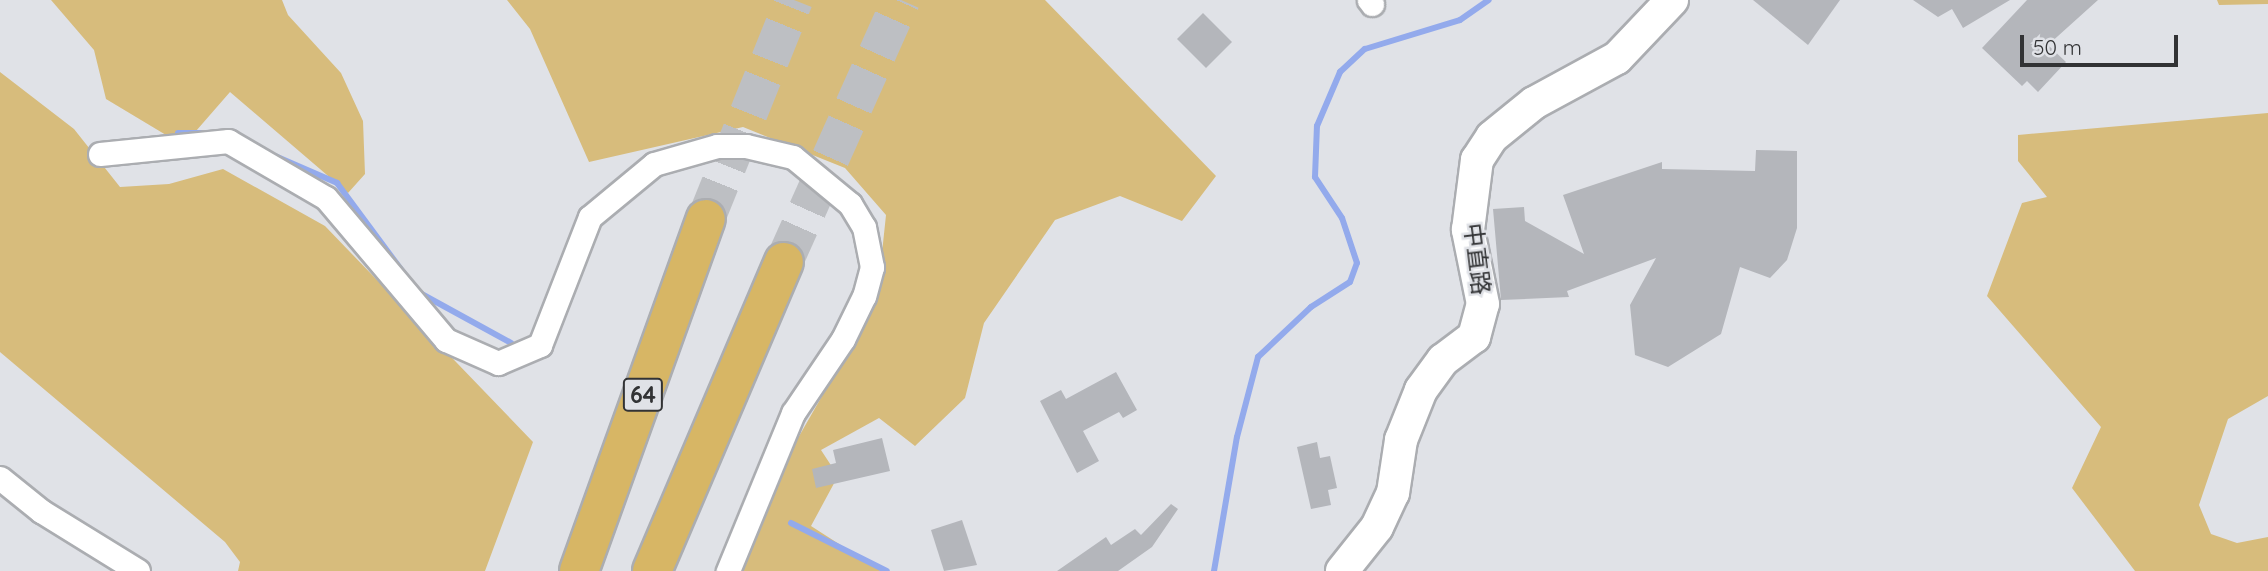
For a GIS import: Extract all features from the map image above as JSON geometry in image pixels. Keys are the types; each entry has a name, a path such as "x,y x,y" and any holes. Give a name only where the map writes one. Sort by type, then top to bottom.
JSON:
{"highway":[{"name":"64","path":"579,571 706,219"},
{"path":"652,571 784,262"}],"street":[{"name":"中直路","path":"1342,571 1377,527 1393,493 1401,440 1421,390 1443,360 1474,337 1483,304 1468,230 1477,160 1492,136 1534,103 1617,58 1672,0"},
{"path":"100,154 228,141 326,198 446,340 498,363 540,345 590,217 654,164 717,146 746,146 793,157 850,204 864,227 872,267 864,296 843,339 793,413 728,571"},
{"path":"0,478 41,511 138,571"}],"shaded area":[{"path":"51,0 282,0 288,15 341,73 363,121 365,174 348,193 230,92 196,131 171,138 106,99 94,50"},
{"path":"507,0 1045,0 1216,176 1182,221 1120,196 1055,220 984,323 965,398 915,446 879,418 821,450 838,476 811,526 881,571 741,571 786,459 877,300 886,215 845,168 743,127 589,162 530,29"},
{"path":"2217,0 2268,0 2268,4 2219,5"},
{"path":"0,72 74,129 120,187 169,184 223,169 325,226 533,442 485,571 238,571 240,562 225,542 0,352"},
{"path":"2268,113 2268,396 2228,419 2199,505 2211,534 2237,543 2268,537 2268,571 2135,571 2072,488 2101,427 1987,296 2022,203 2047,197 2018,161 2018,135"}],"building":[{"path":"1753,0 1840,0 1808,45"},
{"path":"1913,0 2010,0 1963,28 1952,9 1938,17"},
{"path":"2027,0 2098,0 2048,45 2066,62 2038,92 2027,81 2022,86 1982,48"},
{"path":"1203,13 1232,42 1206,68 1177,39"},
{"path":"1756,150 1797,151 1797,228 1787,260 1770,278 1740,267 1721,334 1668,367 1635,355 1630,305 1656,258 1567,291 1569,297 1501,300 1493,209 1524,207 1525,221 1584,254 1563,195 1662,162 1662,169 1755,171"},
{"path":"1116,372 1137,410 1123,418 1119,412 1083,431 1099,461 1077,473 1040,401 1061,390 1066,399"},
{"path":"882,438 890,471 816,488 812,469 836,463 833,450"},
{"path":"1317,442 1320,458 1330,456 1337,488 1328,490 1331,505 1311,509 1297,447"},
{"path":"1171,504 1178,509 1152,547 1118,571 1057,571 1106,537 1111,545 1135,529 1141,535"},
{"path":"962,520 977,565 944,571 931,530"}],"waterway":[{"path":"1214,571 1237,437 1258,357 1311,307 1350,282 1357,263 1342,218 1315,177 1317,126 1340,72 1365,49 1460,20 1489,0"},
{"path":"178,133 201,133"},
{"path":"275,156 337,183 405,275"},
{"path":"418,292 511,343"},
{"path":"791,523 887,571"}],"tunnel":[{"path":"706,219 794,0"},
{"path":"784,262 901,0"}]}
